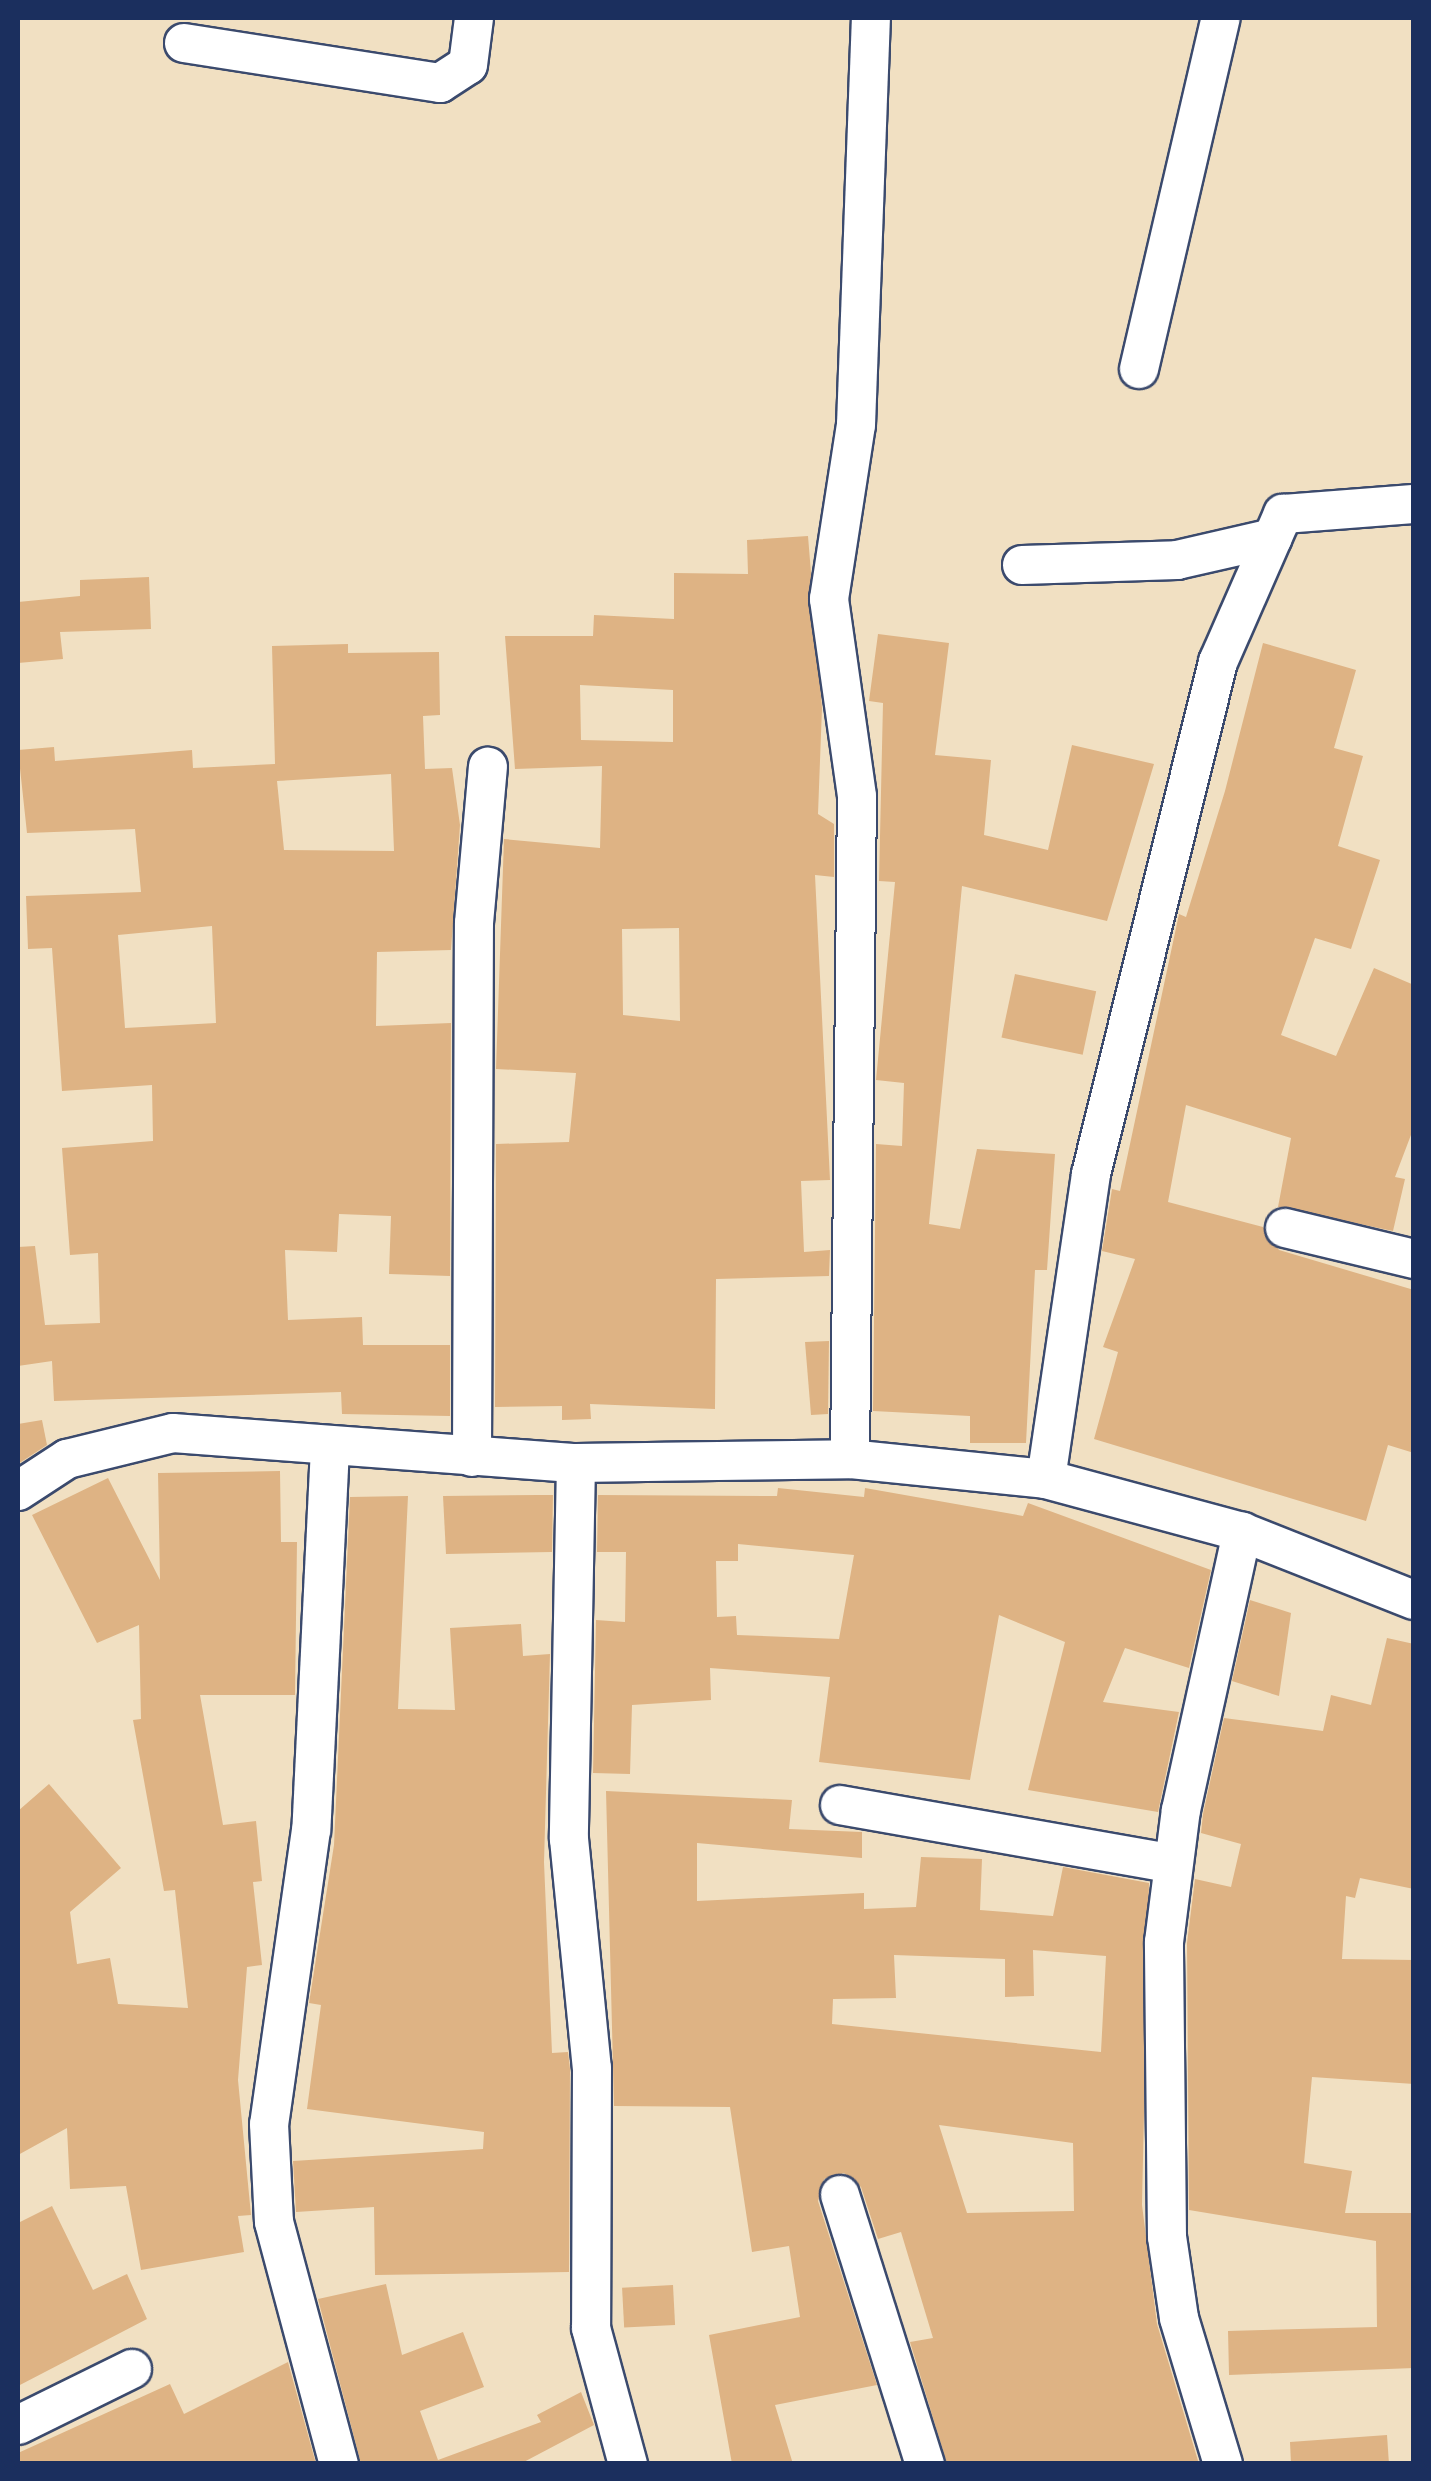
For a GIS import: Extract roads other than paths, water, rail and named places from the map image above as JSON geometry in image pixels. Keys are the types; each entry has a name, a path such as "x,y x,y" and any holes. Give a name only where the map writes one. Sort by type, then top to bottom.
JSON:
{"street":[{"path":"184,43 440,83 468,65 474,18"},
{"path":"850,1459 856,796 830,599 856,425 870,18"},
{"path":"1139,369 1222,18"},
{"path":"1046,1478 1091,1174 1218,662 1284,514 1414,504"},
{"path":"1022,564 1177,560 1273,538"},
{"path":"472,1456 474,923 488,767"},
{"path":"1285,1228 1414,1259"},
{"path":"18,1491 67,1458 173,1433 330,1448 576,1463 850,1459 1046,1478 1242,1532 1414,1600"},
{"path":"330,1448 311,1830 269,2124 274,2222 339,2464"},
{"path":"576,1463 568,1839 592,2068 592,2328 628,2464"},
{"path":"1223,2464 1179,2318 1167,2237 1164,1942 1173,1864 1242,1532"},
{"path":"840,1805 1173,1864"},
{"path":"840,2195 925,2464"},
{"path":"18,2426 132,2369"}]}
